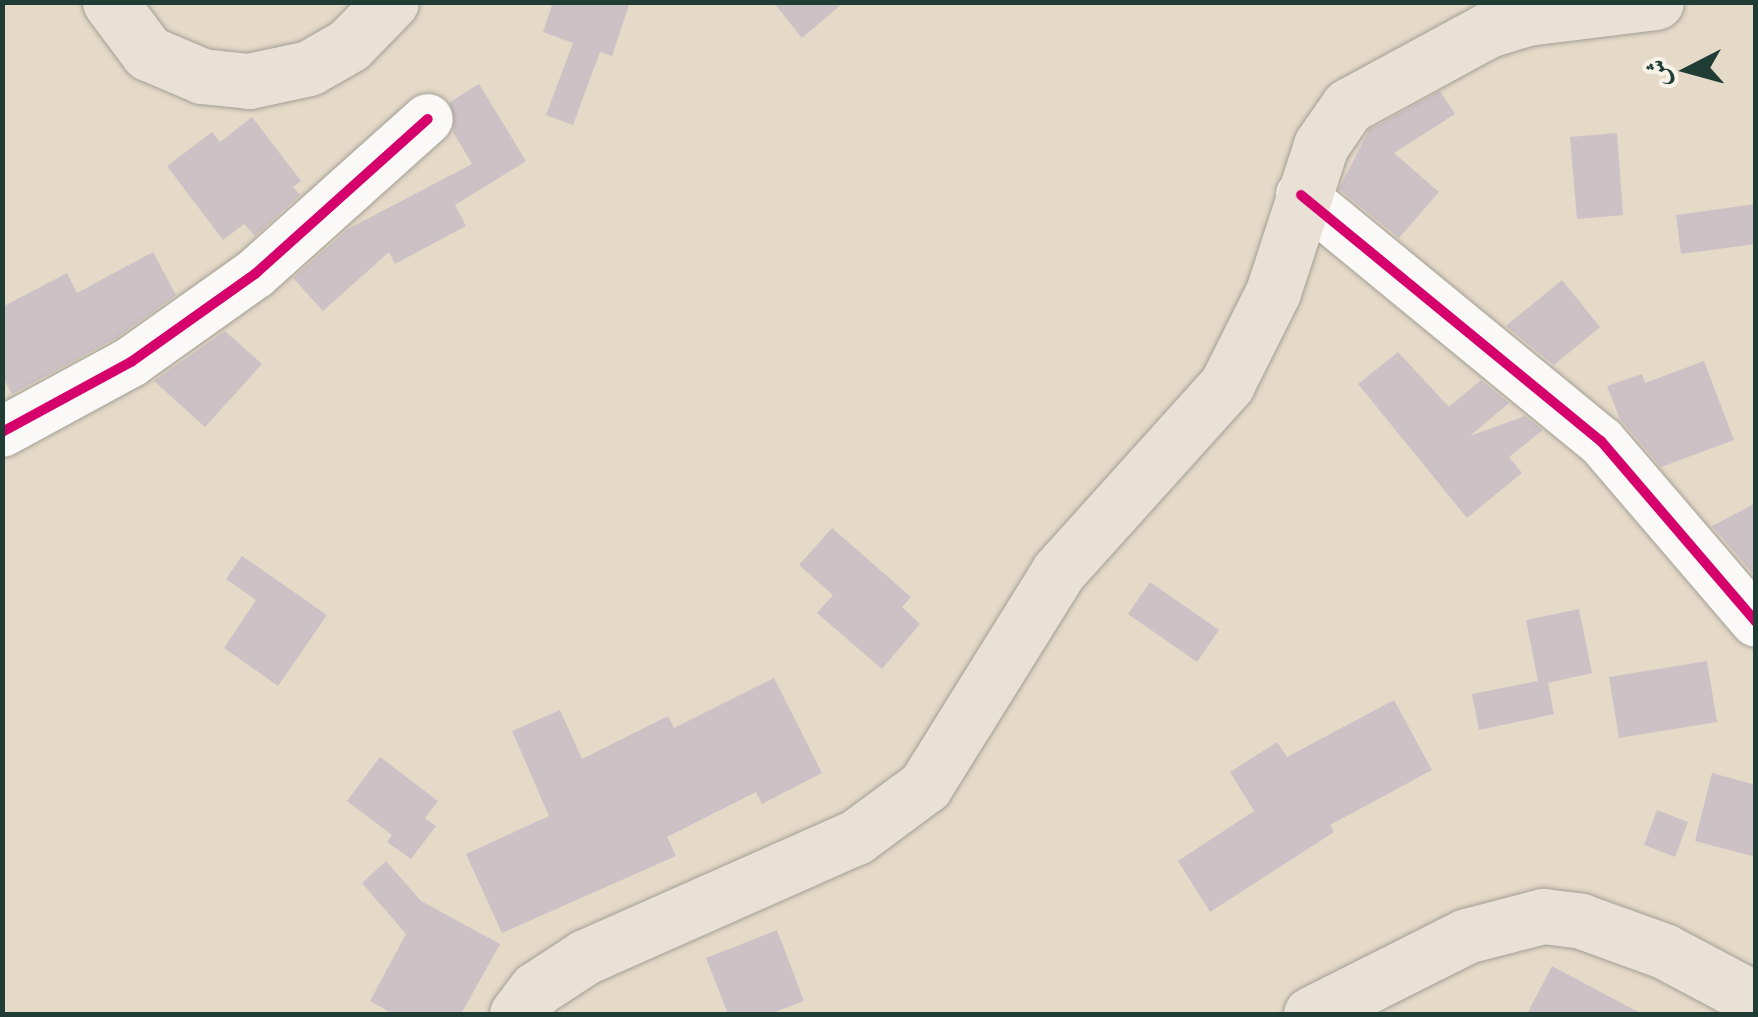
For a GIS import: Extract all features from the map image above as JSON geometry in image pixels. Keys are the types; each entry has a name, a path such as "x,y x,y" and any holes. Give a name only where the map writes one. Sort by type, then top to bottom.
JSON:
{"main road":[{"path":"110,2 148,53 202,76 249,80 309,68 349,45 392,2"},
{"path":"517,1014 536,989 585,957 856,837 925,786 1058,572 1227,384 1273,292 1301,196 1321,145 1348,106 1382,82 1488,30 1526,18 1656,2"},
{"path":"1311,1014 1466,936 1543,916 1581,921 1664,951 1756,1000"}],"street":[{"path":"2,432 132,362 254,274 428,120"},
{"path":"1301,196 1601,440 1756,622"}],"building":[{"path":"553,2 630,2 612,56 600,52 573,125 546,115 573,43 543,32"},
{"path":"773,2 844,2 802,38"},
{"path":"479,84 526,161 455,205 466,226 395,264 389,252 323,311 293,278 348,229 472,164 453,132 450,102"},
{"path":"1440,91 1455,114 1394,153 1439,192 1399,238 1339,189 1369,130"},
{"path":"252,117 301,181 293,187 300,195 255,236 244,224 223,240 167,166 212,132 220,142"},
{"path":"1617,133 1623,215 1577,219 1570,137"},
{"path":"1756,204 1756,244 1681,254 1676,215"},
{"path":"153,252 176,295 116,338 12,394 2,376 2,307 67,273 77,293"},
{"path":"1562,280 1600,327 1554,365 1506,326"},
{"path":"225,331 262,364 205,427 154,381"},
{"path":"1398,352 1449,407 1481,380 1509,403 1470,436 1525,416 1543,430 1509,457 1522,473 1467,518 1358,384"},
{"path":"1704,361 1734,440 1661,467 1620,419 1607,386 1642,374 1645,383"},
{"path":"1756,503 1756,577 1712,526"},
{"path":"832,528 911,597 902,607 920,624 882,669 817,613 833,595 799,565"},
{"path":"242,556 327,615 278,686 224,648 256,600 226,579"},
{"path":"1150,582 1219,630 1197,662 1128,614"},
{"path":"1579,609 1592,673 1548,683 1554,714 1479,730 1472,694 1538,681 1526,620"},
{"path":"1707,661 1717,722 1619,738 1609,677"},
{"path":"774,678 822,773 762,804 756,792 667,837 676,856 502,933 466,854 549,816 512,731 560,710 582,759 668,716 674,728"},
{"path":"1394,700 1432,770 1330,825 1334,832 1210,912 1178,861 1254,811 1230,772 1277,742 1287,757"},
{"path":"380,757 438,801 425,818 436,826 411,859 387,842 392,835 347,801"},
{"path":"1712,773 1756,785 1756,857 1695,841"},
{"path":"1657,810 1688,822 1675,857 1644,845"},
{"path":"386,861 421,901 500,944 461,1014 393,1014 370,1001 406,934 362,883"},
{"path":"777,930 804,1001 770,1014 728,1014 706,958"},
{"path":"1552,966 1642,1014 1527,1014"}],"cycle path":[{"path":"2,432 131,362 255,274 428,119"},
{"path":"1301,195 1601,441 1756,622"}]}
